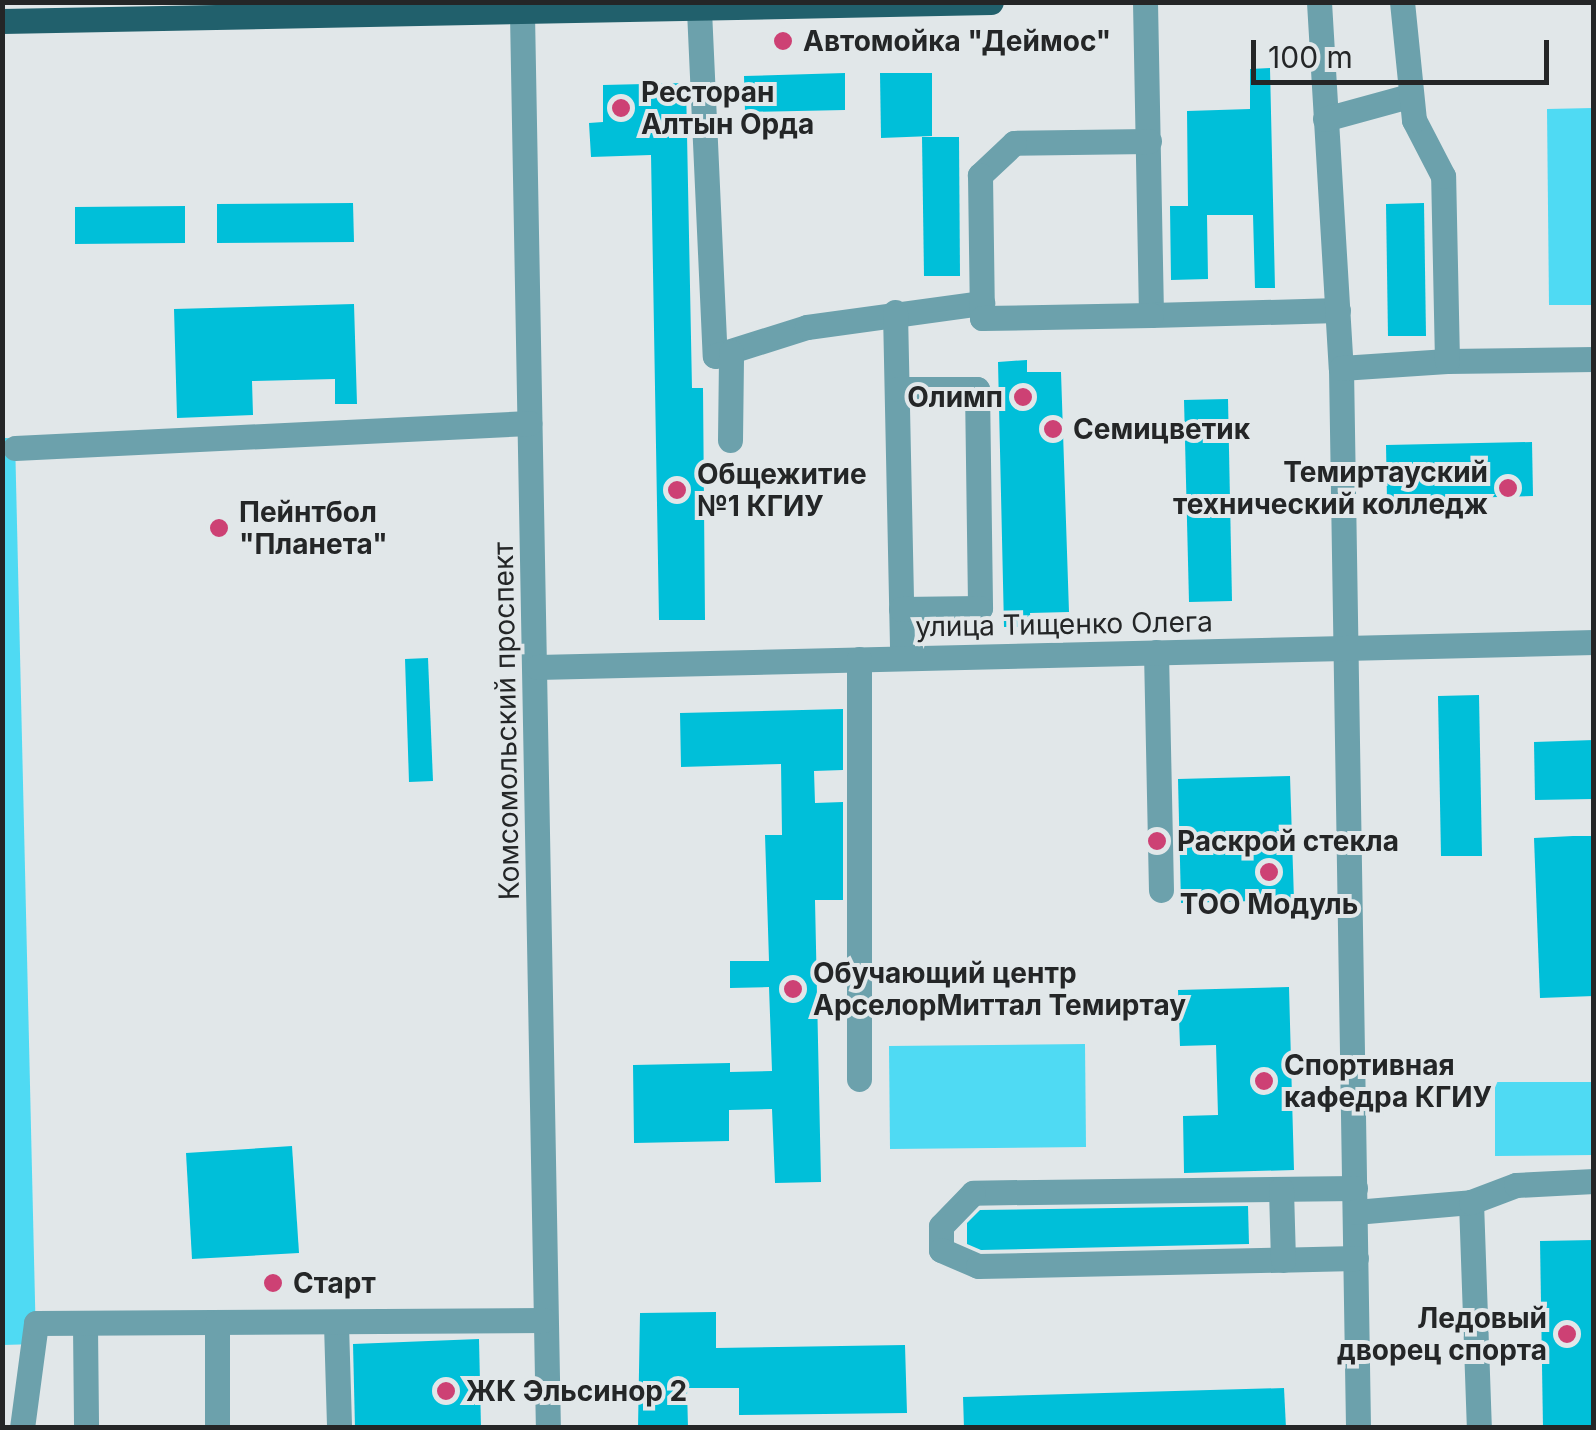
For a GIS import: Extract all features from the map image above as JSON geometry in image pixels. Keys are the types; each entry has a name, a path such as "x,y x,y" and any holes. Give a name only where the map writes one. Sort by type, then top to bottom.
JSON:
{"main road":[{"path":"2,22 991,2"}],"street":[{"path":"1145,2 1151,315"},
{"path":"1318,2 1341,368 1358,1428"},
{"path":"1402,2 1408,96 1443,176 1447,361"},
{"path":"699,10 715,356 807,327 982,303"},
{"name":"Комсомольский проспект","path":"522,14 548,1428"},
{"path":"1325,119 1408,96"},
{"path":"1148,141 1014,143 980,174 982,318 1338,310"},
{"path":"895,312 902,658"},
{"path":"730,440 731,352"},
{"path":"1341,368 1447,361 1594,359"},
{"path":"898,388 977,389 980,608 901,609"},
{"path":"14,448 529,423"},
{"name":"улица Тищенко Олега","path":"537,667 1594,642"},
{"path":"1156,652 1162,890"},
{"path":"859,659 859,1079"},
{"path":"1356,1258 978,1266 940,1250 941,1226 973,1194 1281,1189 1355,1200 1471,1202 1516,1184 1594,1181"},
{"path":"1281,1189 1283,1260"},
{"path":"1471,1202 1479,1428"},
{"path":"22,1428 36,1323 85,1326 544,1320"},
{"path":"216,1428 218,1323"},
{"path":"336,1324 339,1428"},
{"path":"85,1326 86,1428"}],"shaded area":[{"path":"1593,108 1593,305 1549,305 1547,109"},
{"path":"2,438 15,438 36,1344 3,1345"},
{"path":"1085,1044 1086,1147 890,1149 889,1046"},
{"path":"1495,1082 1593,1082 1593,1155 1495,1156"}],"building":[{"path":"1270,68 1275,288 1255,288 1253,215 1207,215 1208,279 1171,280 1170,206 1188,206 1187,111 1250,109 1250,69"},
{"path":"845,73 845,110 745,112 744,76"},
{"path":"880,73 932,73 932,136 881,138"},
{"path":"686,83 692,388 703,388 705,620 659,620 651,155 591,157 589,123 603,122 603,85"},
{"path":"922,137 959,137 960,276 924,276"},
{"path":"353,203 354,242 217,243 217,204"},
{"path":"1424,203 1426,336 1388,336 1386,204"},
{"path":"185,206 185,243 75,244 75,207"},
{"path":"354,304 357,404 335,404 335,379 252,381 253,415 177,418 174,309"},
{"path":"1027,360 1027,372 1061,372 1069,612 1030,613 1031,627 1004,627 998,362"},
{"path":"1228,399 1232,601 1189,602 1184,400"},
{"path":"1532,442 1533,496 1387,500 1386,445"},
{"path":"428,658 433,781 409,782 405,659"},
{"path":"1479,695 1482,856 1441,856 1438,696"},
{"path":"843,709 843,770 814,771 815,803 843,802 843,900 815,900 821,1182 775,1183 772,1109 729,1110 729,1141 634,1143 633,1065 730,1063 730,1072 772,1071 769,987 730,988 730,961 769,961 765,835 782,835 781,764 681,767 680,713"},
{"path":"1594,740 1594,799 1535,800 1534,742"},
{"path":"1290,776 1294,900 1181,903 1178,779"},
{"path":"1594,836 1594,996 1540,998 1534,838"},
{"path":"1289,987 1294,1170 1184,1173 1183,1116 1218,1115 1216,1045 1180,1046 1178,990"},
{"path":"292,1146 299,1253 192,1259 186,1153"},
{"path":"1248,1206 1249,1244 981,1250 967,1244 967,1223 980,1210"},
{"name":"Ледовый дворец спорта","path":"1594,1240 1594,1428 1543,1428 1540,1241"},
{"path":"716,1312 716,1348 905,1345 907,1413 739,1415 739,1388 687,1388 688,1428 638,1428 640,1313"},
{"path":"479,1339 481,1428 355,1428 353,1344"},
{"path":"1284,1388 1286,1428 964,1428 963,1397"}],"place":[{"name":"Автомойка \"Деймос\"","path":"783,41"},
{"name":"Ресторан Алтын Орда","path":"621,108"},
{"name":"Олимп","path":"1023,397"},
{"name":"Семицветик","path":"1053,429"},
{"name":"Темиртауский технический колледж","path":"1508,488"},
{"name":"Общежитие №1 КГИУ","path":"677,490"},
{"name":"Пейнтбол \"Планета\"","path":"219,528"},
{"name":"Раскрой стекла","path":"1157,841"},
{"name":"ТОО Модуль","path":"1269,872"},
{"name":"Обучающий центр АрселорМиттал Темиртау","path":"793,989"},
{"name":"Спортивная кафедра КГИУ","path":"1264,1081"},
{"name":"Старт","path":"273,1283"},
{"name":"Ледовый дворец спорта","path":"1567,1334"},
{"name":"ЖК Эльсинор 2","path":"446,1391"}]}
